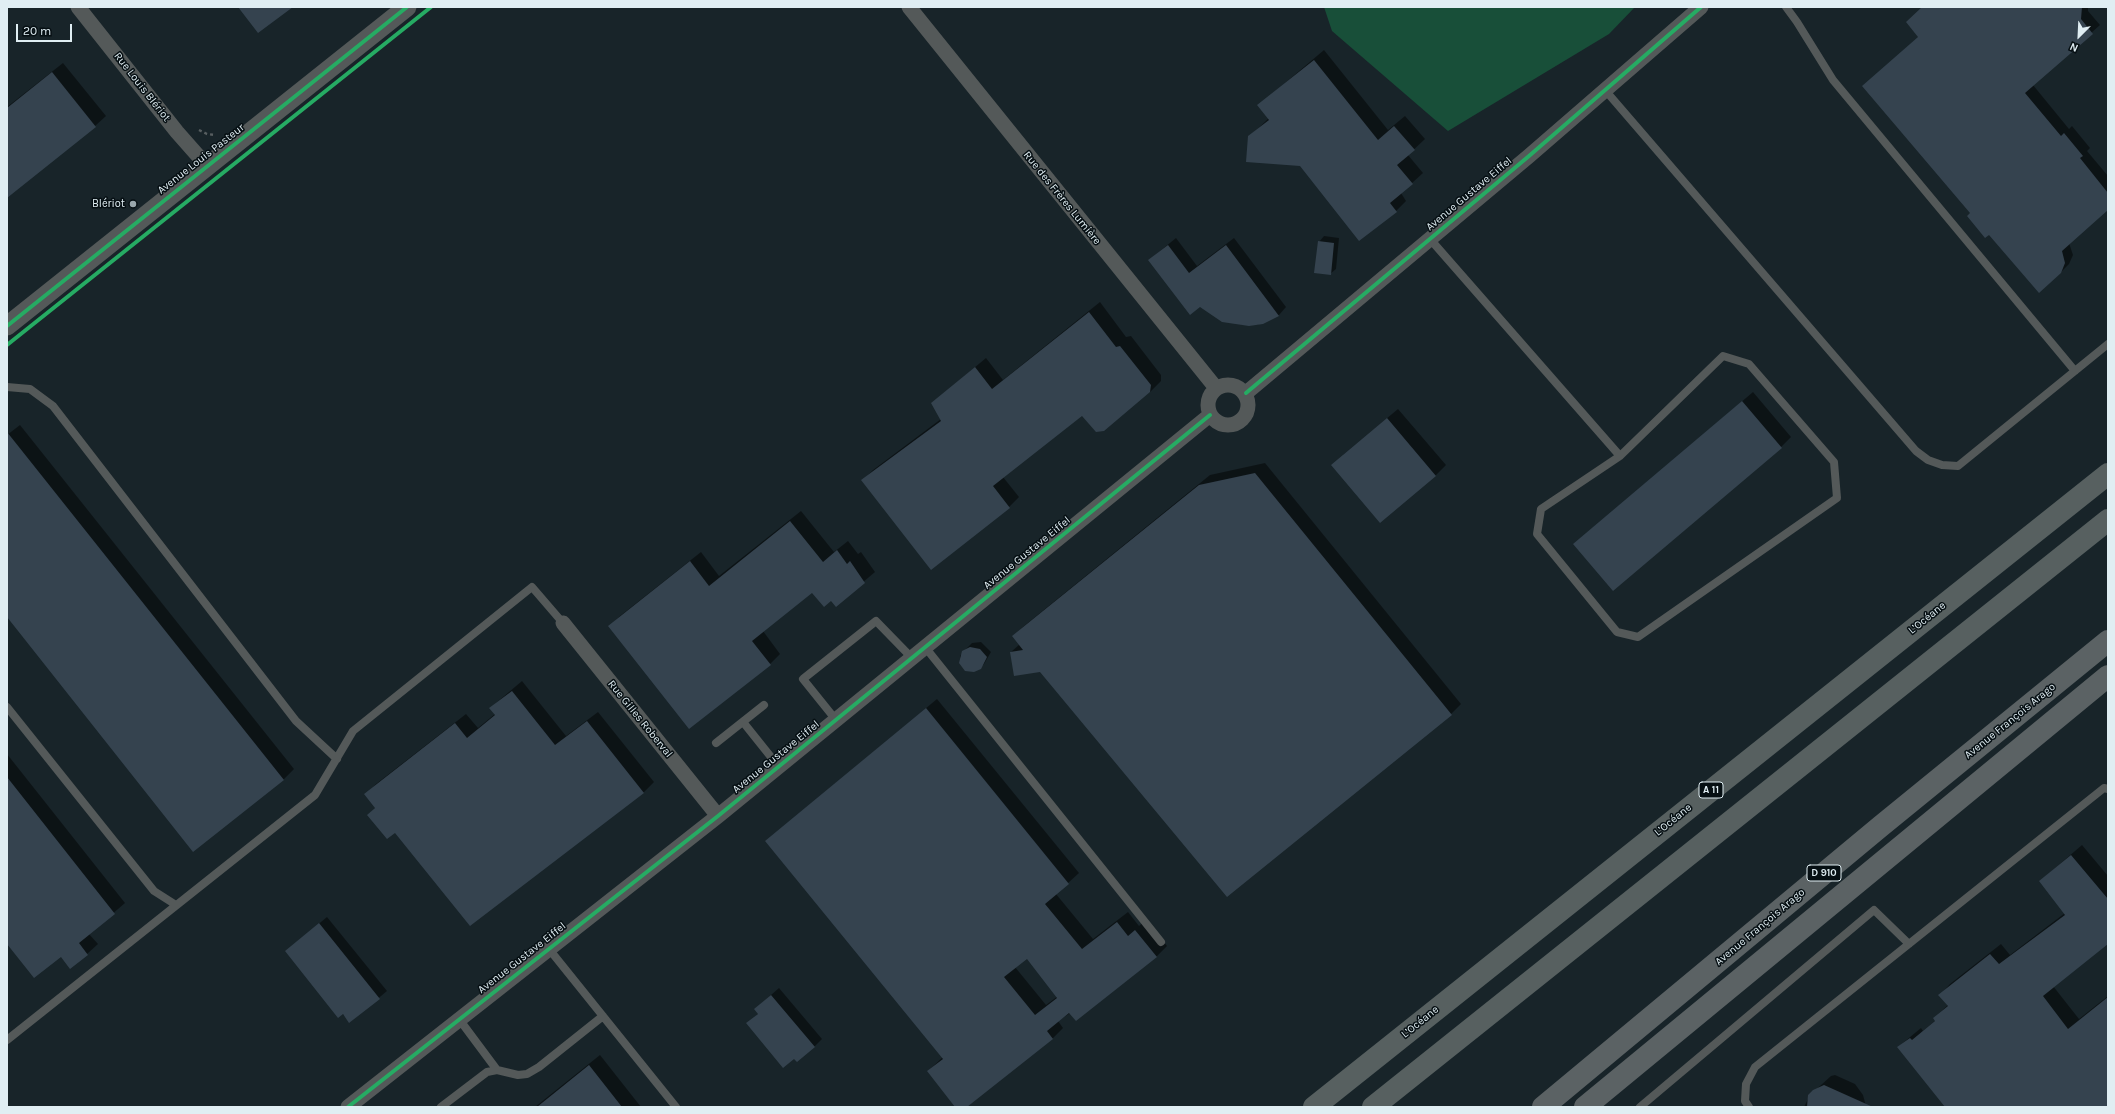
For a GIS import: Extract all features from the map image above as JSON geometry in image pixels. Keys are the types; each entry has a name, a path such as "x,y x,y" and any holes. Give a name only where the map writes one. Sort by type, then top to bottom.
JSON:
{"highway":[{"name":"L’Océane","path":"1314,1107 2108,474"},
{"path":"1373,1107 2108,520"}],"main road":[{"name":"Avenue François Arago","path":"1543,1107 1875,831 2108,641"},
{"name":"D 910","path":"1585,1107 2108,676"}],"street":[{"name":"Rue Louis Blériot","path":"78,7 177,132 207,166"},
{"name":"Avenue Louis Pasteur","path":"7,326 407,7"},
{"name":"Rue des Frères Lumière","path":"909,7 1216,388"},
{"name":"Avenue Gustave Eiffel","path":"1246,393 1430,239 1701,7"},
{"path":"1225,384 1237,386 1246,393 1249,403 1247,413 1241,421 1230,425 1220,424 1210,415 1208,406 1210,396 1216,388 1225,384"},
{"name":"Avenue Gustave Eiffel","path":"348,1107 718,816 1210,415"},
{"name":"Rue Gilles Roberval","path":"563,623 718,816"}],"lane":[{"path":"1786,7 1833,80 2075,371"},
{"path":"1605,90 1916,451 1928,460 1942,465 1958,466 2108,344"},
{"path":"1430,239 1620,456"},
{"path":"1723,356 1749,364 1834,462 1837,498 1638,637 1617,632 1537,534 1541,509 1620,456 1723,356"},
{"path":"7,387 30,389 53,406 296,721 337,759"},
{"path":"7,1040 316,795 353,731 532,587 563,623"},
{"path":"836,720 803,679 876,621 912,658"},
{"path":"926,647 1161,942"},
{"path":"716,743 764,705"},
{"path":"7,707 154,891 176,905"},
{"path":"743,722 779,767"},
{"path":"1749,1107 1745,1101 1746,1084 1755,1067 2104,788 2108,789"},
{"path":"1640,1107 1874,910 1909,944"},
{"path":"549,949 676,1107"},
{"path":"441,1107 487,1072 497,1070 518,1075 527,1074 539,1067 603,1016"},
{"path":"459,1019 497,1070"}],"path":[{"path":"195,127 207,134 219,134"}],"green space":[{"path":"1324,7 1635,7 1609,34 1448,131 1332,31"}],"building":[{"path":"238,7 293,7 258,33"},
{"path":"1922,7 2082,7 2081,19 2093,34 2025,93 2061,136 2064,133 2083,156 2080,158 2108,193 2108,210 2062,251 2065,263 2061,273 2039,293 1989,235 1985,238 1967,216 1970,213 1862,86 1918,37 1906,22"},
{"path":"1314,60 1378,140 1394,126 1415,150 1397,165 1413,184 1390,203 1397,212 1359,241 1300,166 1246,162 1248,136 1269,120 1257,105"},
{"path":"52,72 96,127 7,198 7,108"},
{"path":"1318,241 1334,243 1331,275 1314,273"},
{"path":"1168,245 1189,273 1226,245 1279,316 1263,324 1249,326 1222,322 1200,307 1190,315 1148,260"},
{"path":"1089,312 1116,347 1120,346 1151,385 1150,392 1104,431 1096,432 1082,416 993,486 1010,508 931,570 861,480 941,421 931,403 975,367 992,389"},
{"path":"1742,401 1782,448 1613,591 1573,544"},
{"path":"1387,418 1436,476 1380,523 1331,465"},
{"path":"7,432 284,780 193,852 7,617"},
{"path":"1255,473 1452,715 1227,897 1040,672 1014,676 1010,652 1023,650 1012,636 1199,485"},
{"path":"790,521 823,562 837,550 847,564 850,561 865,583 836,607 831,601 824,607 812,593 752,641 771,665 689,729 608,626 690,561 709,586"},
{"path":"970,647 980,649 987,657 981,669 974,672 965,671 959,663 962,651"},
{"path":"512,691 555,745 587,721 644,793 470,926 395,833 387,839 367,815 375,808 364,794 455,723 467,738 495,715 489,708"},
{"path":"926,708 1069,884 1045,904 1082,949 1117,922 1128,936 1135,930 1157,957 1076,1021 1069,1013 1047,1031 1053,1039 967,1107 955,1107 927,1071 943,1059 765,841","holes":["1027,959 1057,998 1035,1015 1004,977"]},
{"path":"7,777 115,914 79,943 88,955 70,969 61,957 34,978 7,944"},
{"path":"2071,855 2108,899 2108,944 2043,996 2068,1029 2108,997 2108,1107 1945,1107 1897,1047 1910,1038 1912,1040 1935,1021 1933,1018 1948,1006 1938,995 1990,954 1999,964 2065,915 2039,881"},
{"path":"319,923 380,999 349,1023 343,1014 338,1018 285,951"},
{"path":"771,995 815,1047 797,1062 794,1059 783,1068 746,1023 758,1014 754,1009"},
{"path":"589,1065 622,1107 537,1107"},
{"path":"1824,1085 1873,1107 1807,1107 1808,1095 1813,1090"}],"cycle path":[{"path":"7,326 407,7"},
{"path":"7,345 431,7"},
{"path":"1246,393 1529,156 1701,7"},
{"path":"348,1107 718,816 1210,415"}],"place":[{"name":"Blériot","path":"133,204"}]}
